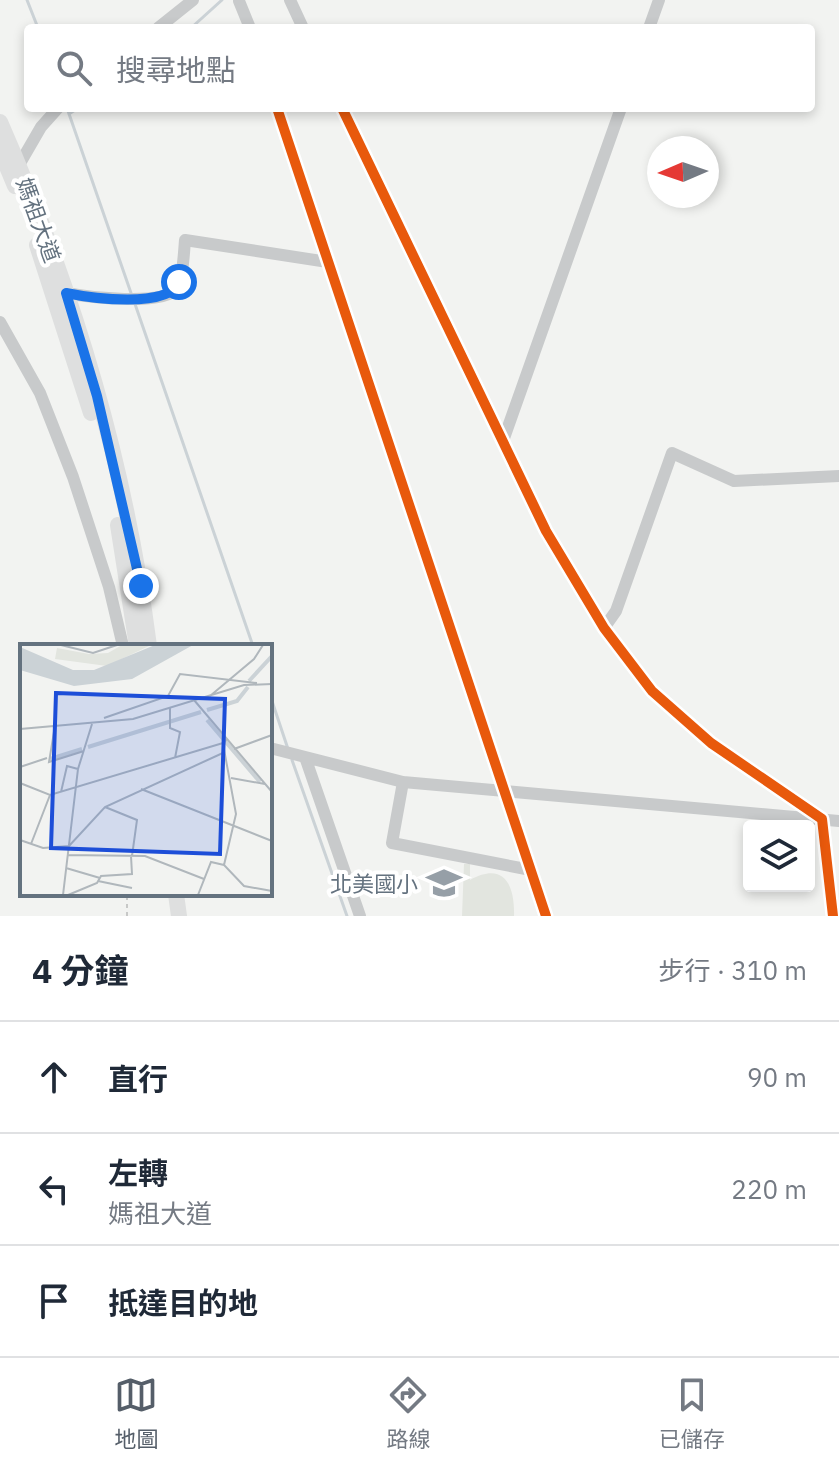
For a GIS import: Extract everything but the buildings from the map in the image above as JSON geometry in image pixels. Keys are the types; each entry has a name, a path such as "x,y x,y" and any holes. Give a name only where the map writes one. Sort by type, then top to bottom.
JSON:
{"main road":[{"name":"媽祖大道","path":"0,122 97,396 141,586 149,644"},
{"name":"媽祖大道","path":"0,150 14,167"},
{"name":"媽祖大道","path":"60,295 115,508 137,644"},
{"path":"166,896 169,916"},
{"path":"176,896 179,916"}],"street":[{"path":"163,24 193,0"},
{"path":"248,24 236,1 256,0"},
{"path":"290,0 301,24"},
{"path":"650,24 659,0"},
{"path":"14,167 54,112"},
{"path":"278,112 546,916"},
{"path":"344,112 546,531 604,628 652,691 711,743 822,819 833,916"},
{"path":"503,441 620,112"},
{"path":"60,295 117,301 168,295 176,290 179,282 185,240 328,262"},
{"path":"0,322 40,393 73,477 109,587 123,644"},
{"path":"604,628 616,611 672,453 734,481 839,476"},
{"path":"272,749 403,782 839,821"},
{"path":"305,757 360,916"},
{"path":"403,782 392,843 531,870"}],"shaded area":[{"path":"464,864 470,864 470,880 491,873 505,879 512,895 514,916 462,916"}],"waterway":[{"path":"27,0 36,24"},
{"path":"195,24 222,0"},
{"path":"68,112 131,293"},
{"path":"135,304 252,644"},
{"path":"272,701 288,749"},
{"path":"292,760 347,916"}],"cycle path":[{"path":"278,112 546,916"},
{"path":"344,112 546,531 604,628 652,691 711,743 822,819 833,916"}],"place":[{"name":"北美國小","path":"444,883"}],"route":[{"path":"141,586 97,396 66,293 117,301 168,295 176,290 179,282"}]}
